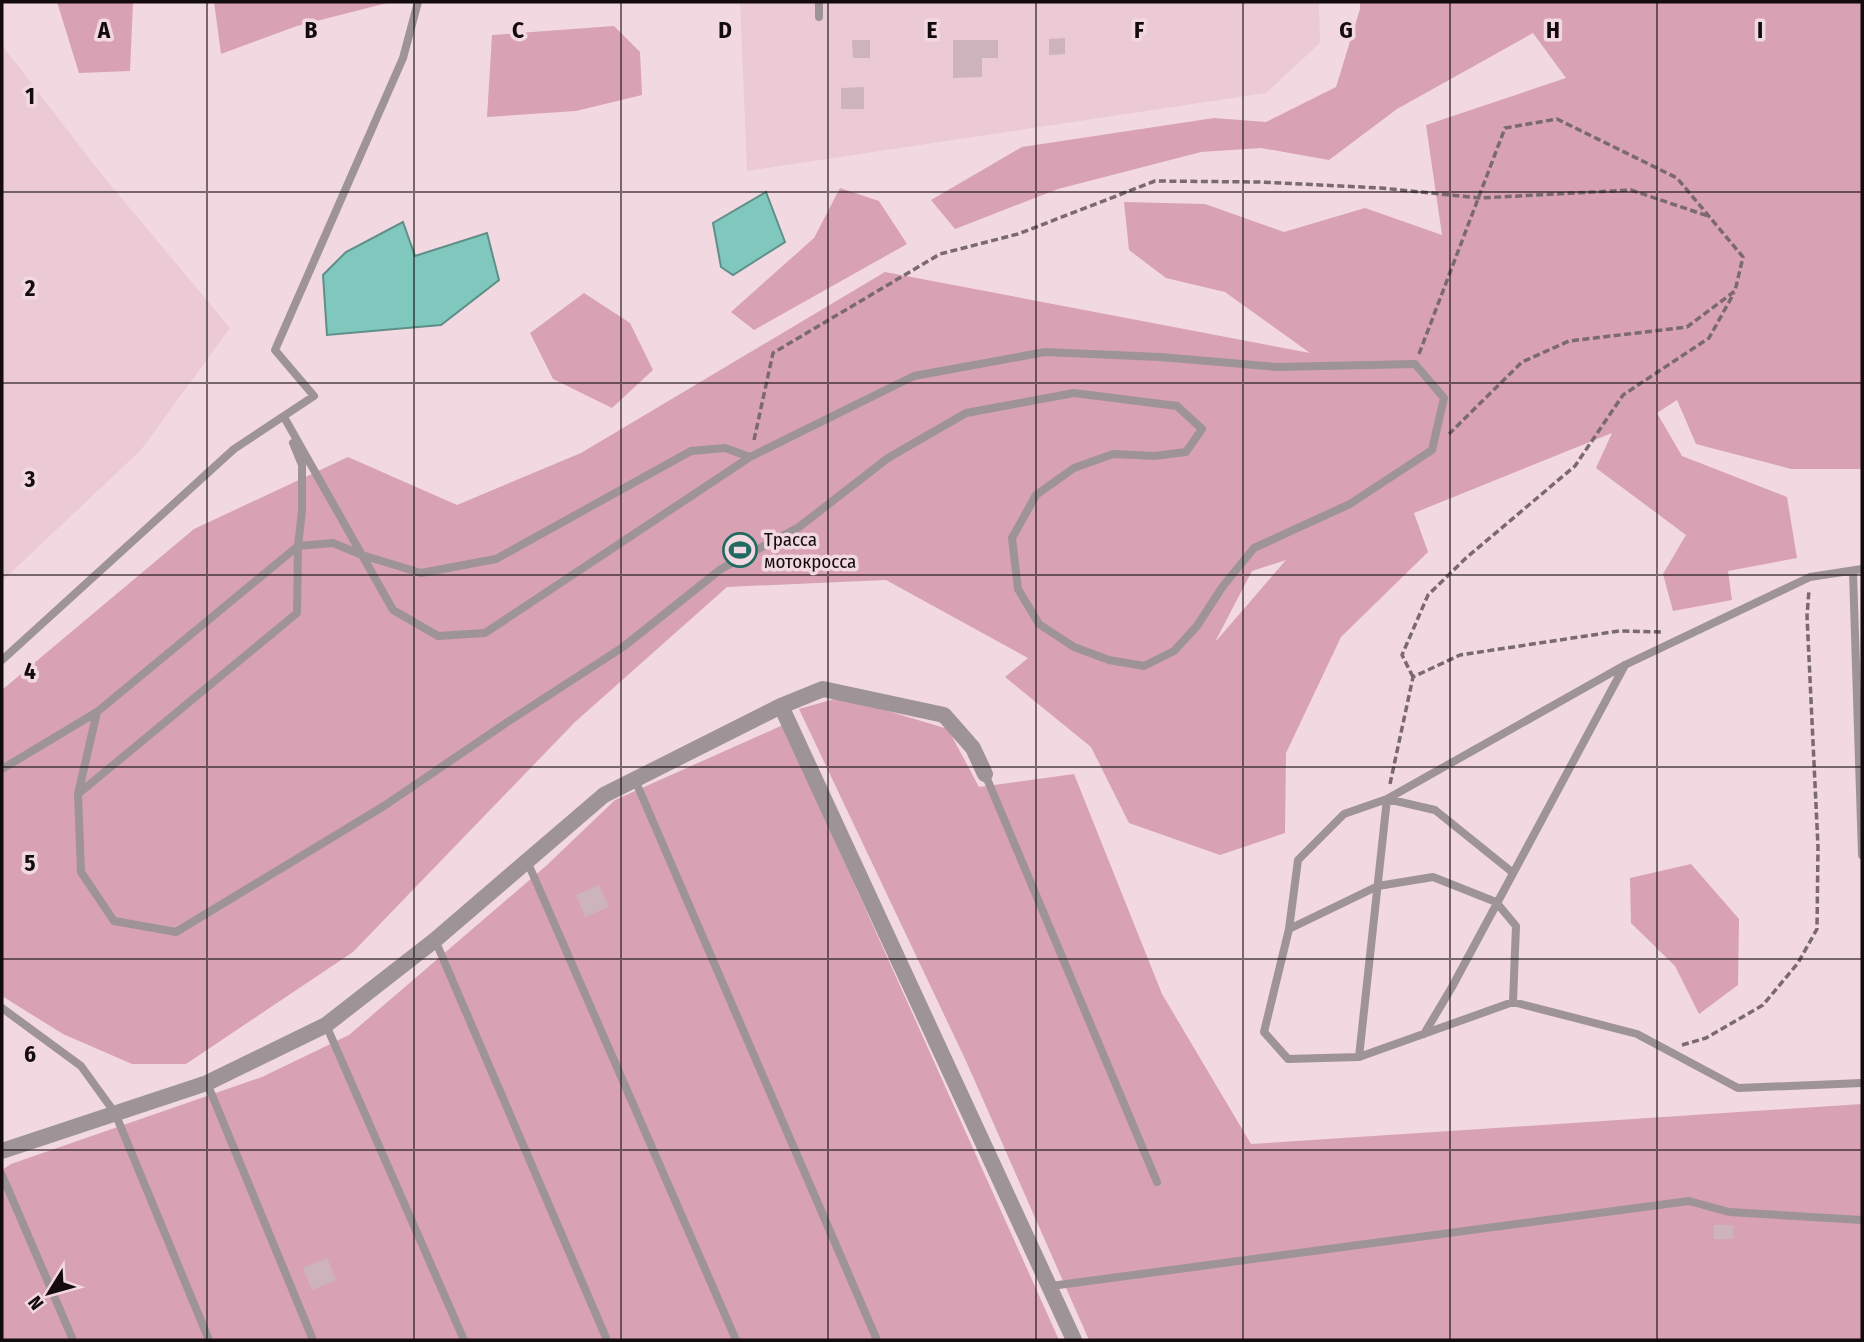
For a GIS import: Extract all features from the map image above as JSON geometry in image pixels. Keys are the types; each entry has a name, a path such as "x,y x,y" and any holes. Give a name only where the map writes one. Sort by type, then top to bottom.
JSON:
{"street":[{"path":"2,1152 207,1083 326,1025 435,940 604,795 781,706 823,689 944,715 973,748 985,774"},
{"path":"781,706 1074,1340"}],"lane":[{"path":"2,660 234,449 314,396 275,350 403,58 418,2"},
{"path":"819,2 819,17"},
{"path":"97,712 78,794 81,873 114,921 176,932 384,806 624,647 721,569 799,527 888,458 967,413 1074,393 1177,406 1202,429 1186,452 1154,456 1112,454 1074,468 1036,495 1012,538 1017,589 1039,624 1074,647 1109,660 1144,666 1174,651 1197,626 1223,586 1254,548 1350,504 1433,450 1444,398 1415,364 1277,367 1160,357 1045,352 914,376 750,457 485,633 438,636 393,610 284,417"},
{"path":"78,794 297,612 302,465 284,417"},
{"path":"2,769 97,712 298,546 333,543 421,573 496,559 691,451 724,448 750,457"},
{"path":"1862,569 1810,577 1625,665 1387,799 1344,814 1298,860 1289,929 1264,1032 1288,1059 1359,1057 1513,1002 1637,1034 1738,1088 1862,1083"},
{"path":"1853,572 1862,855"},
{"path":"1424,1034 1452,987 1625,665"},
{"path":"985,774 1157,1182"},
{"path":"635,780 877,1340"},
{"path":"1387,799 1435,810 1512,872"},
{"path":"1359,1057 1387,799"},
{"path":"527,862 736,1340"},
{"path":"1289,929 1378,886 1433,877 1496,902 1516,926 1513,1002"},
{"path":"435,940 607,1340"},
{"path":"2,1008 82,1066 115,1113 209,1340"},
{"path":"326,1025 464,1340"},
{"path":"207,1083 313,1340"},
{"path":"2,1175 73,1340"},
{"path":"1051,1286 1689,1201 1729,1212 1862,1220"}],"path":[{"path":"1387,799 1413,677 1402,655 1429,595 1466,558 1574,466 1623,396 1709,338 1735,291 1743,257 1677,178 1557,119 1505,128 1415,364"},
{"path":"750,457 773,353 940,254 1018,233 1155,181 1260,182 1381,188 1480,198 1632,190 1708,216"},
{"path":"1433,450 1522,362 1569,341 1687,327 1735,291"},
{"path":"1666,1050 1706,1038 1763,1005 1798,963 1817,929 1818,847 1807,616 1810,577"},
{"path":"1413,677 1460,655 1619,631 1694,632"}],"shaded area":[{"path":"57,2 133,2 130,71 79,73"},
{"path":"214,2 391,2 297,26 221,54"},
{"path":"740,2 1319,2 1320,43 1266,93 747,171"},
{"name":"Трасса мотокросса","path":"1360,2 1862,2 1862,469 1791,469 1696,444 1677,400 1657,413 1682,456 1787,497 1797,558 1728,571 1732,600 1673,611 1663,574 1686,535 1596,468 1612,433 1414,513 1428,552 1341,637 1286,753 1285,833 1220,855 1129,823 1091,747 1005,677 1028,658 886,580 727,587 575,722 353,952 186,1064 132,1064 63,1034 2,996 2,690 194,529 348,457 457,505 581,453 885,272 1310,353 1225,292 1166,278 1129,250 1124,202 1205,204 1284,232 1365,208 1442,235 1426,125 1566,78 1533,33 1397,109 1329,160 1261,148 1201,152 1058,189 955,229 931,200 1022,147 1214,118 1266,122 1336,87","holes":["1286,560 1217,640 1252,571"]},
{"path":"614,26 640,52 642,95 576,111 487,117 492,35"},
{"path":"2,45 98,170 230,328 141,450 2,581"},
{"path":"840,188 879,201 907,244 754,330 731,312 814,238"},
{"path":"766,192 785,242 733,275 721,267 713,223"},
{"path":"403,222 415,256 487,233 499,280 441,325 327,335 323,275 346,252"},
{"path":"584,293 630,323 653,370 612,408 553,379 530,333"},
{"path":"841,697 948,729 979,787 1074,774 1162,994 1251,1144 1862,1104 1862,1340 1089,1340 966,1061 799,709"},
{"path":"783,725 1059,1340 2,1340 2,1170 11,1164 262,1077 349,1035 547,865 615,800"},
{"path":"1691,864 1739,919 1738,985 1699,1014 1675,966 1631,923 1630,878"}],"building":[{"path":"1065,38 1065,54 1049,55 1049,39"},
{"path":"852,40 870,40 870,58 853,58"},
{"path":"953,40 998,40 998,58 982,58 982,77 953,78"},
{"path":"864,87 864,109 841,109 841,88"},
{"path":"599,885 609,907 585,917 576,895"},
{"path":"1714,1225 1733,1225 1733,1239 1714,1239"},
{"path":"327,1258 336,1280 312,1290 303,1268"}],"place":[{"name":"Трасса мотокросса","path":"740,550"}]}
